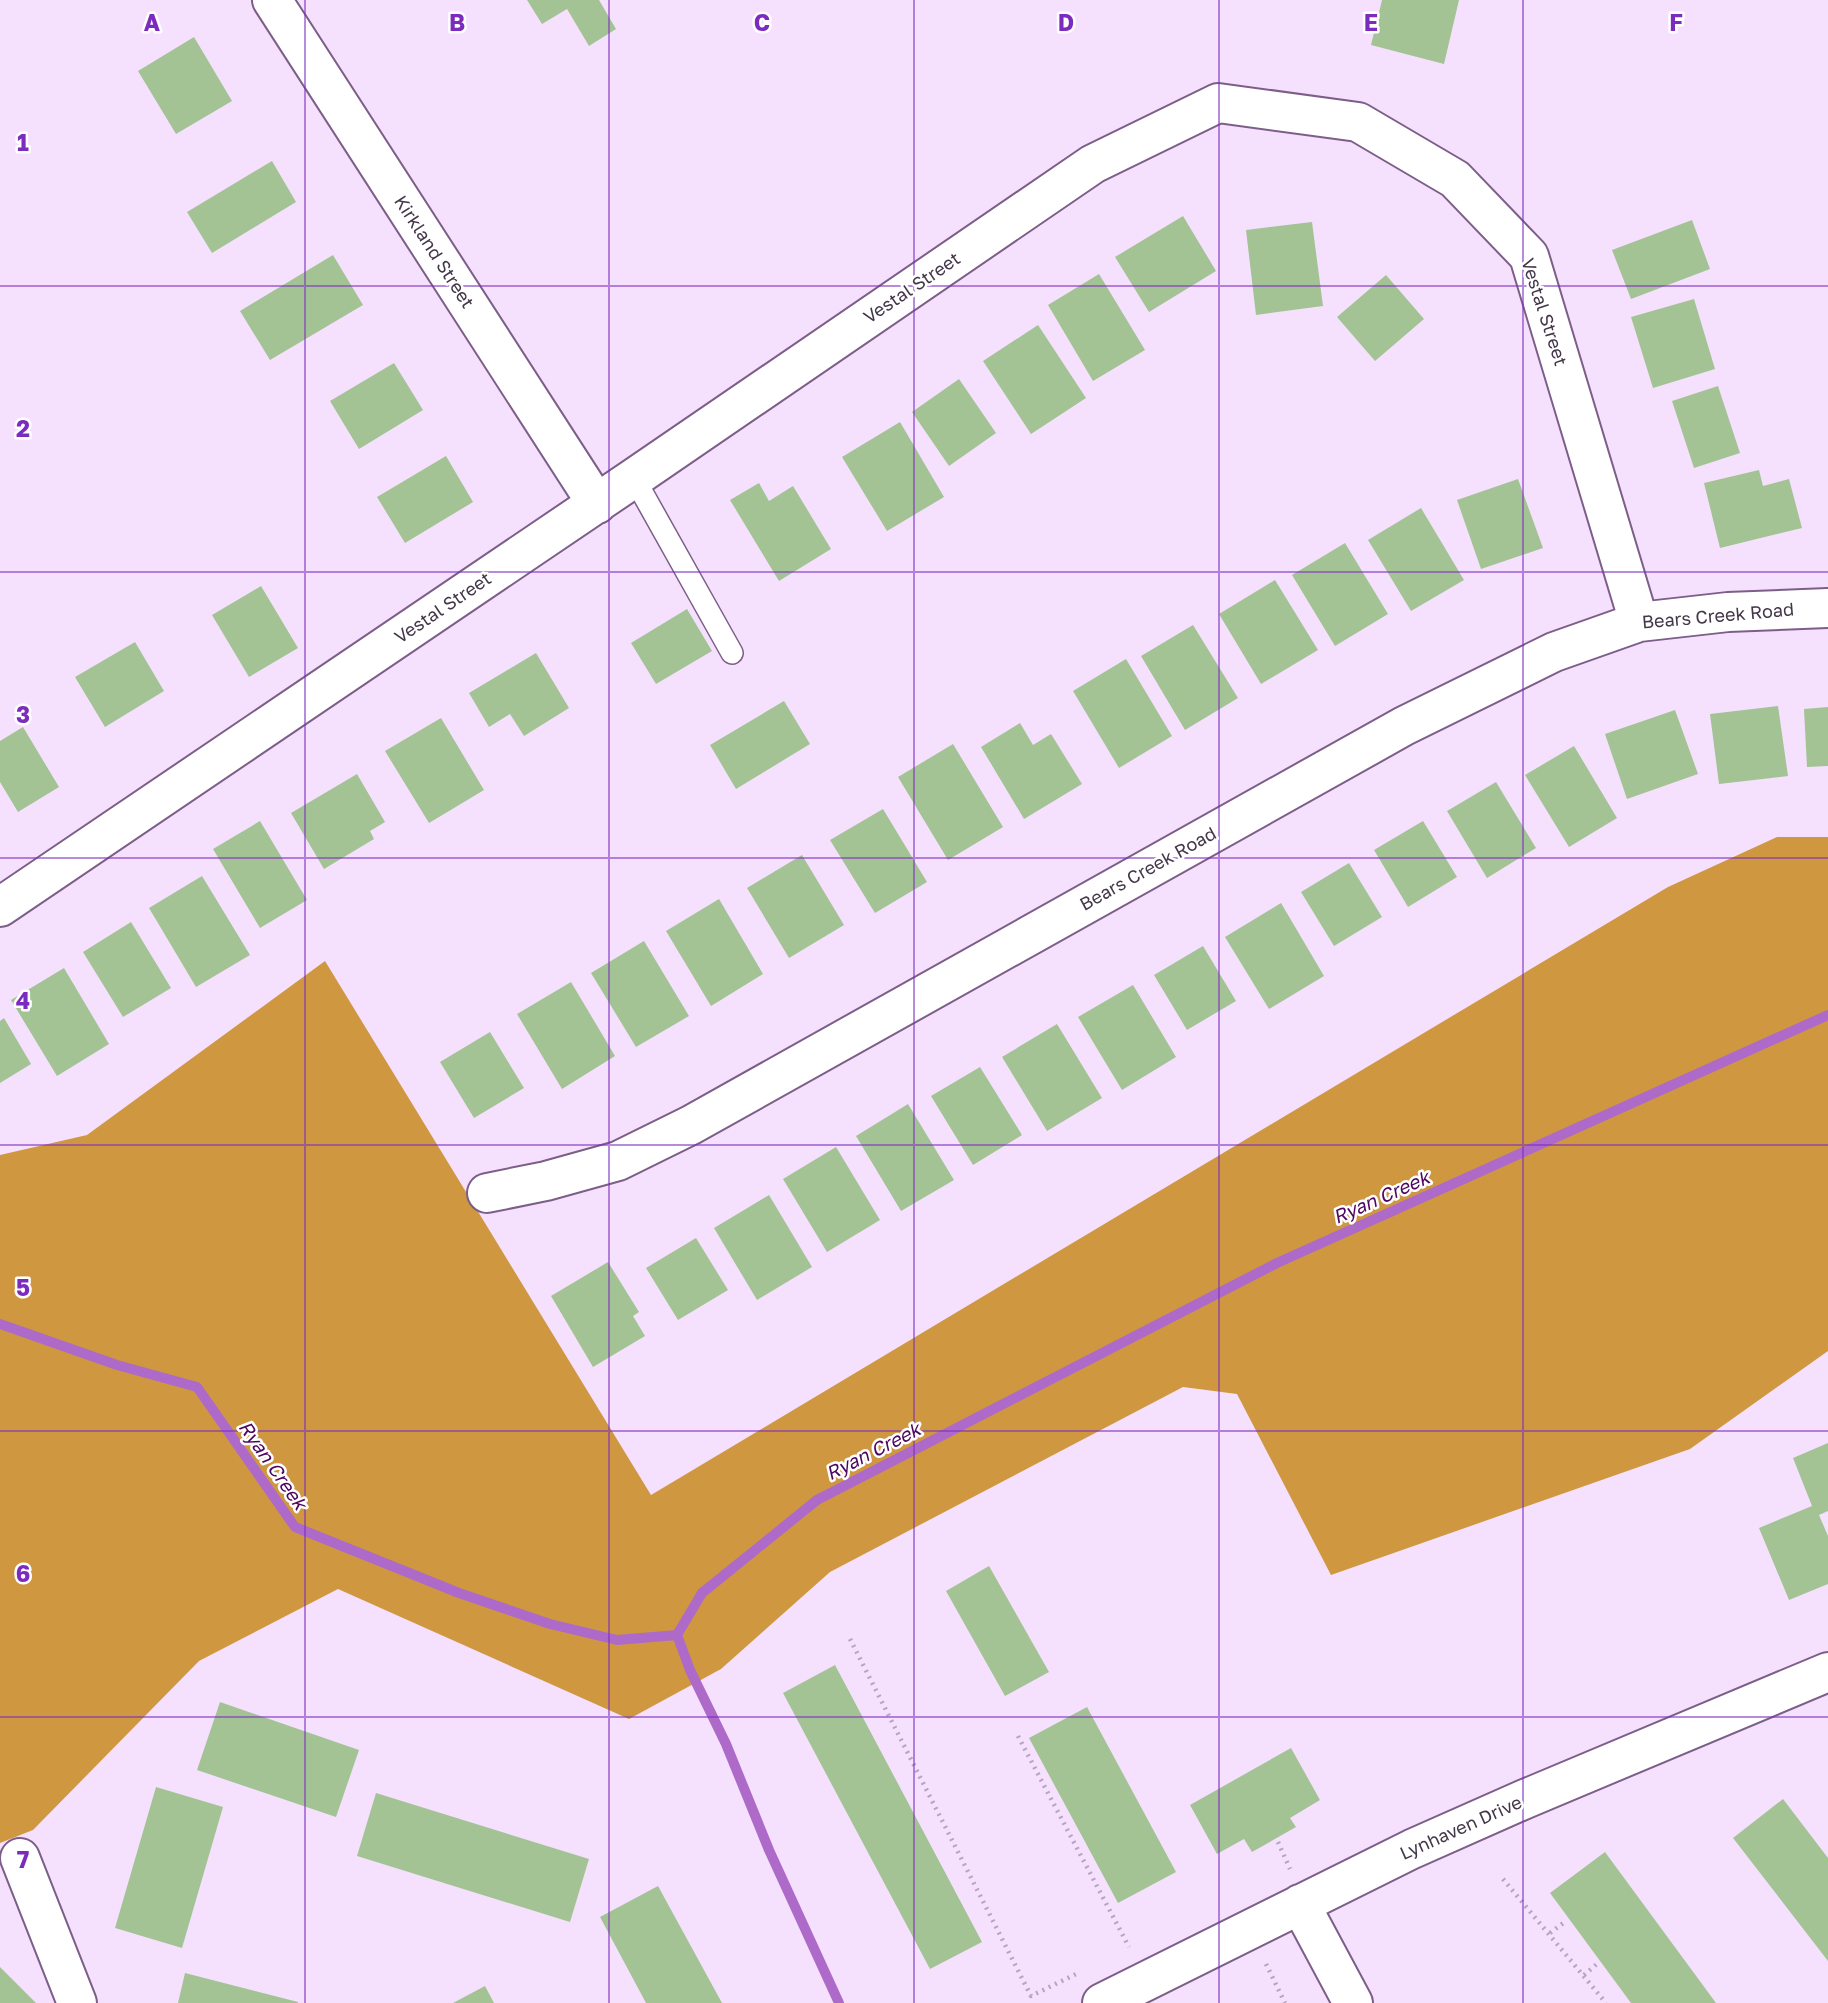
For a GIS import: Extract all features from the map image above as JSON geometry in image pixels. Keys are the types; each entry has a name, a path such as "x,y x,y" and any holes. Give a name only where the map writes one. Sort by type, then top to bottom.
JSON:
{"street":[{"name":"Kirkland Street","path":"272,0 597,504"},
{"name":"Vestal Street","path":"0,907 597,504 1093,164 1218,103 1358,122 1455,178 1529,256 1639,622"},
{"name":"Bears Creek Road","path":"487,1193 546,1181 618,1161 679,1131 1404,726 1554,652 1639,622 1728,612 1828,608"},
{"name":"Lynhaven Drive","path":"1102,2003 1290,1883 1412,1849 1828,1672"},
{"path":"20,1858 77,2003"},
{"path":"1290,1883 1353,2003"}],"lane":[{"path":"634,478 732,653"}],"path":[{"path":"850,1639 1031,1996 1083,1970"},
{"path":"1018,1736 1130,1947 1118,1953"},
{"path":"1503,1879 1606,2003"},
{"path":"1550,1933 1566,1921"},
{"path":"1584,1975 1598,1963"}],"shaded area":[{"path":"1777,837 1828,837 1828,1351 1690,1449 1331,1575 1237,1394 1183,1387 830,1572 721,1669 629,1719 338,1589 199,1661 33,1830 0,1843 0,1155 87,1135 325,961 651,1495 1668,887"}],"building":[{"path":"527,0 599,0 616,29 589,46 567,9 542,24"},
{"path":"1382,0 1459,0 1444,64 1371,45"},
{"path":"194,37 232,101 176,134 138,71"},
{"path":"272,161 296,202 212,253 187,212"},
{"path":"1183,216 1216,271 1149,312 1115,257"},
{"path":"1692,220 1710,269 1631,299 1612,250"},
{"path":"1312,222 1323,306 1256,315 1246,230"},
{"path":"333,255 363,305 270,360 240,311"},
{"path":"1099,274 1145,350 1093,381 1048,305"},
{"path":"1386,275 1424,319 1375,361 1337,317"},
{"path":"1694,299 1715,369 1653,388 1631,317"},
{"path":"1038,325 1086,398 1031,434 983,361"},
{"path":"394,363 423,410 359,449 330,401"},
{"path":"959,379 996,433 949,466 912,412"},
{"path":"1718,386 1740,453 1694,468 1672,401"},
{"path":"900,422 944,497 887,531 842,457"},
{"path":"446,456 473,502 405,543 377,497"},
{"path":"1759,470 1763,486 1789,479 1802,528 1720,548 1704,483"},
{"path":"1518,479 1543,548 1481,569 1457,500"},
{"path":"759,483 769,501 793,486 831,549 779,581 730,500"},
{"path":"1421,508 1464,580 1411,611 1368,540"},
{"path":"1345,543 1388,614 1335,646 1292,575"},
{"path":"1275,580 1318,650 1261,684 1219,614"},
{"path":"261,586 298,648 249,677 212,615"},
{"path":"687,609 712,651 656,684 631,643"},
{"path":"1193,625 1238,698 1185,730 1141,656"},
{"path":"135,642 164,691 105,727 75,677"},
{"path":"536,653 569,708 524,736 510,714 489,727 469,693"},
{"path":"1126,659 1172,736 1119,768 1073,691"},
{"path":"784,701 810,744 736,789 710,745"},
{"path":"1778,706 1788,776 1719,784 1710,714"},
{"path":"1828,707 1828,766 1807,767 1804,709"},
{"path":"1675,710 1698,774 1627,799 1605,734"},
{"path":"441,718 484,790 429,823 385,751"},
{"path":"1020,723 1033,745 1051,734 1082,784 1024,819 981,747"},
{"path":"23,727 59,787 18,812 0,782 0,741"},
{"path":"953,744 1003,827 948,860 898,777"},
{"path":"1574,746 1617,818 1569,847 1525,775"},
{"path":"357,774 385,822 370,831 374,839 324,869 291,813"},
{"path":"1496,782 1536,848 1487,878 1447,811"},
{"path":"883,809 927,882 875,913 830,840"},
{"path":"260,821 307,900 260,928 213,849"},
{"path":"1423,821 1457,877 1408,907 1374,850"},
{"path":"802,855 844,925 789,958 747,888"},
{"path":"1349,863 1382,917 1334,946 1301,892"},
{"path":"202,876 250,955 196,987 149,908"},
{"path":"719,899 763,974 711,1006 666,931"},
{"path":"1281,903 1324,976 1269,1009 1225,937"},
{"path":"131,922 171,988 123,1017 83,952"},
{"path":"644,941 689,1016 636,1047 591,973"},
{"path":"1203,946 1236,1001 1187,1030 1154,975"},
{"path":"64,968 109,1044 57,1076 11,1000"},
{"path":"571,982 615,1056 562,1089 517,1014"},
{"path":"1133,985 1176,1057 1122,1090 1078,1017"},
{"path":"4,1018 31,1064 0,1083 0,1021"},
{"path":"1057,1024 1102,1098 1047,1131 1002,1057"},
{"path":"490,1032 524,1088 474,1118 440,1062"},
{"path":"980,1067 1022,1135 973,1165 931,1096"},
{"path":"908,1104 954,1180 901,1211 856,1136"},
{"path":"836,1147 880,1220 827,1252 783,1179"},
{"path":"769,1195 812,1267 757,1300 714,1228"},
{"path":"696,1238 728,1290 678,1320 646,1268"},
{"path":"608,1262 639,1312 633,1316 645,1336 593,1367 551,1296"},
{"path":"1828,1443 1828,1511 1819,1515 1828,1536 1828,1584 1789,1600 1759,1528 1812,1506 1793,1458"},
{"path":"989,1566 1049,1672 1005,1696 946,1591"},
{"path":"835,1665 982,1942 930,1969 783,1693"},
{"path":"220,1702 359,1750 336,1817 197,1770"},
{"path":"1087,1707 1176,1872 1118,1903 1029,1738"},
{"path":"1291,1748 1320,1800 1290,1818 1296,1827 1252,1852 1244,1839 1217,1854 1190,1805"},
{"path":"156,1787 223,1807 182,1948 115,1928"},
{"path":"376,1793 589,1859 570,1922 357,1856"},
{"path":"1783,1799 1828,1858 1828,1961 1733,1838"},
{"path":"1605,1852 1716,2003 1631,2003 1550,1893"},
{"path":"658,1886 722,2003 646,2003 600,1917"},
{"path":"0,1967 36,2003 0,2003"},
{"path":"185,1973 298,2002 298,2003 178,2003"},
{"path":"485,1986 494,2003 453,2003"}],"waterway":[{"name":"Ryan Creek","path":"677,1635 702,1593 817,1500 1277,1263 1828,1015"},
{"name":"Ryan Creek","path":"0,1324 117,1365 197,1387 295,1527 459,1593 550,1624 617,1640 677,1635"},
{"path":"677,1635 690,1670 726,1744 769,1850 839,2003"}]}
